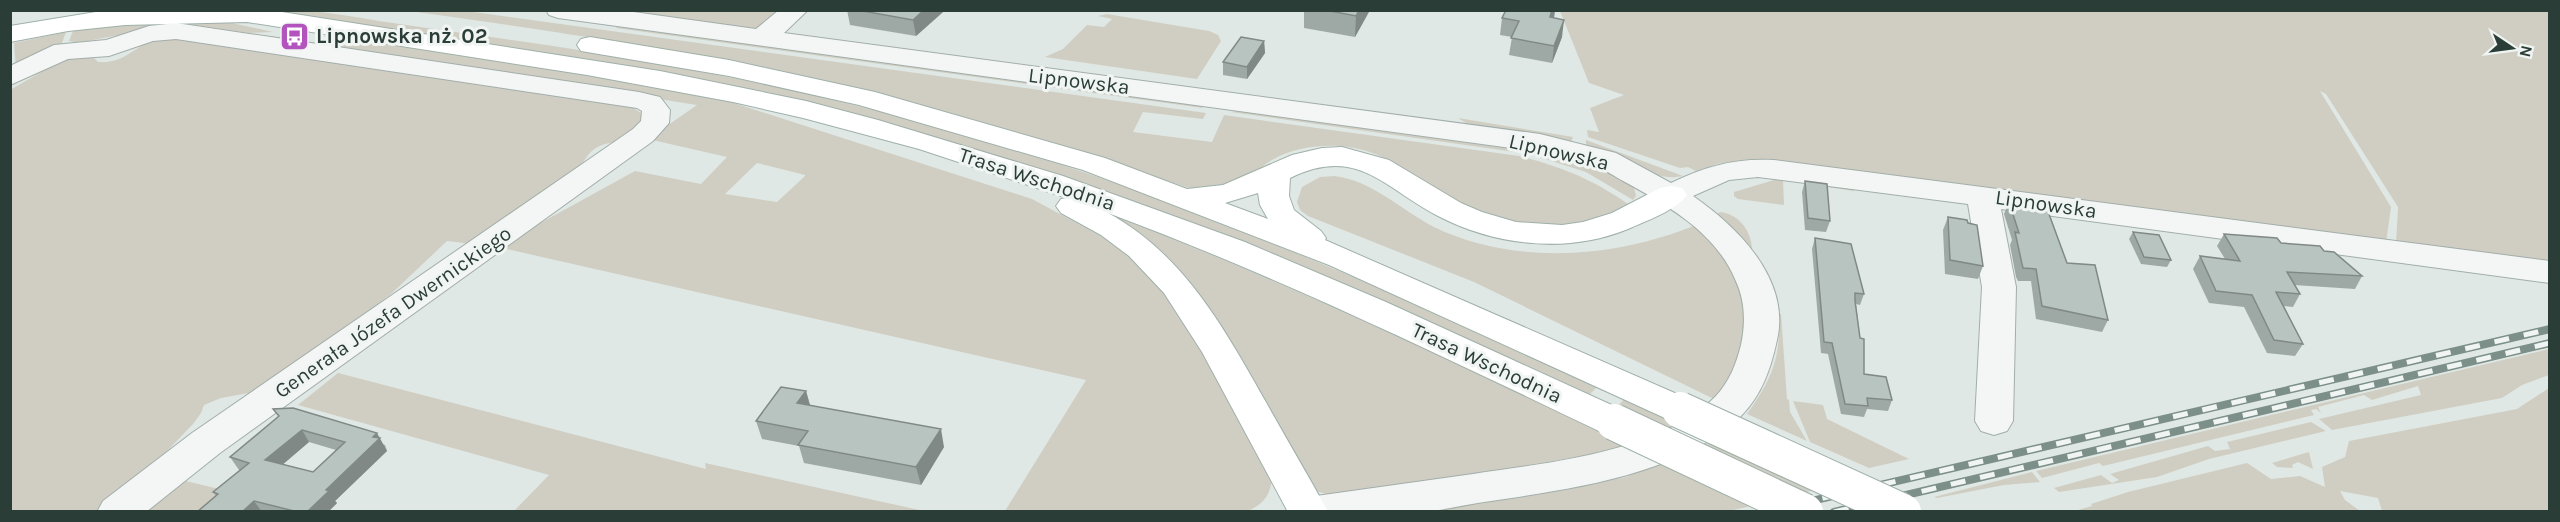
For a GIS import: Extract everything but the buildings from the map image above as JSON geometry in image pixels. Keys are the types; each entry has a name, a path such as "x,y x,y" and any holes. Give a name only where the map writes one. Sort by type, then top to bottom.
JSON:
{"main road":[{"path":"10,23 37,12 84,10"},
{"name":"Trasa Wschodnia","path":"219,10 706,88 853,123 995,164 1128,209 1292,274 1805,512"},
{"name":"Trasa Wschodnia","path":"347,10 655,55 797,83 866,98 1025,142 1094,164 1341,258 1903,512"},
{"path":"10,34 78,21 142,14 264,18"},
{"path":"1183,196 1206,197 1231,193 1275,174 1299,160 1341,156 1366,160 1460,215 1493,227 1538,234 1586,232 1605,227 1671,195"},
{"path":"995,164 1026,186 1100,220 1148,255 1170,278 1213,341 1308,512"},
{"path":"1275,174 1274,200 1281,216 1297,230 1341,258"}],"street":[{"path":"761,38 795,10"},
{"name":"Lipnowska","path":"567,11 1540,143 1580,141 1605,159 1671,195 1717,172 1755,167 1982,195 2550,272"},
{"name":"Generała Józefa Dwernickiego","path":"10,77 63,51 109,48 149,34 176,31 639,100 654,106 657,114 655,123 643,135 206,443 117,512"},
{"path":"1316,512 1610,465 1645,455 1683,439 1714,418 1738,395 1750,378 1758,355 1763,322 1756,287 1736,249 1701,215 1671,195"},
{"path":"1982,195 1999,287 1994,421"}],"shaded area":[{"path":"295,10 326,13 648,62 776,87 966,135 1102,179 1246,233 1388,292 1598,386 1587,397 1287,261 1147,206 1019,163 909,131 252,11"},
{"path":"409,11 466,11 1206,113 1203,119 1143,112 1133,132 1212,142 1224,115 1519,156 1576,175 1628,204 1603,216 1564,225 1522,223 1501,219 1461,205 1382,157 1354,148 1338,146 1312,147 1279,156 1237,186 1216,189 1189,188 1019,133 846,86 737,63 628,44"},
{"path":"620,11 785,11 761,29"},
{"path":"1560,11 2549,11 2549,264 2396,244 2398,207 2326,94 2320,91 2391,207 2386,243 2138,207 1750,161 1720,163 1696,171 1688,167 1680,168 1588,137 1587,130 1599,132 1590,108 1624,95 1589,83"},
{"path":"1107,14 1209,31 1218,35 1221,41 1197,79 1045,57 1063,49 1087,25 1104,27 1112,19 1098,16"},
{"path":"147,17 218,20 273,32 248,33 175,22 149,21 91,26 14,39 14,37 91,22"},
{"path":"135,24 169,25 78,43 69,41 73,31"},
{"path":"619,25 1201,105 1203,108 616,28"},
{"path":"66,32 62,43 16,68 14,43"},
{"path":"247,35 317,43 324,39 379,42 709,95 1032,199 1123,248 1173,300 1272,477 1266,498 1248,511 1005,511 1086,380 502,248 524,232 635,171 701,184 727,157 648,139 697,105","holes":["757,163 805,175 777,202 725,194"]},
{"path":"160,37 629,105 641,113 642,123 621,142 605,144 594,149 578,172 473,244 447,241 392,293 265,390 221,398 204,405 193,424 145,474 99,511 11,511 10,90 55,64 56,61 90,54 98,62 108,62 124,57"},
{"path":"1231,112 1549,154 1618,176 1634,188 1636,196 1633,200 1586,172 1530,154"},
{"path":"1458,118 1573,137 1571,142 1471,126"},
{"path":"1586,140 1683,176 1660,176 1647,172 1586,146"},
{"path":"1334,176 1374,189 1434,227 1498,248 1565,253 1599,250 1632,245 1696,225 1714,241 1736,275 1747,313 1743,355 1716,400 1474,282 1308,216 1300,210 1297,202 1302,187 1320,177"},
{"path":"1781,178 1854,187 1854,191 1783,180 1784,205 1738,199 1734,196 1734,192"},
{"path":"1086,205 1156,232 1362,320 1633,447 1339,498 1313,490 1216,321"},
{"path":"1721,212 1734,217 1744,226 1750,237 1752,251 1715,214"},
{"path":"1779,314 1781,314 1787,399 1790,412 1807,441 1747,414 1763,390 1773,367 1778,343"},
{"path":"2549,349 2549,375 2522,385 2502,398 2332,430 2319,419 2421,395 2418,386 2372,400 2364,395 2318,407 2321,413 2316,409 2311,410 2314,415 2103,466 2099,463 2042,478 2036,471"},
{"path":"338,373 706,469 705,463 924,511 514,511 549,475 298,405"},
{"path":"2549,388 2549,511 2382,511 2378,498 2340,491 2345,500 2360,511 2078,510 2128,492 2247,463 2271,479 2300,476 2325,487 2322,467 2345,457 2349,441 2517,409"},
{"path":"1624,399 1679,424 1665,432 1615,409"},
{"path":"1793,401 1823,405 1827,419 1909,459 1869,468 1810,442"},
{"path":"2311,422 2326,431 2209,459 2157,477 2059,492 2054,488 2101,475 2112,483 2119,480 2110,474 2208,446 2215,451 2230,449 2227,442"},
{"path":"1714,440 1820,489 1798,494 1700,448"},
{"path":"2309,452 2313,469 2298,462 2292,465 2293,468 2277,467 2272,463"},
{"path":"1668,461 1755,505 1725,512 1411,512 1603,482 1626,477"},
{"path":"2032,472 2040,482 2004,485 1934,497"},
{"path":"173,478 236,493 221,511 132,512"}],"railway":[{"path":"1764,512 2550,329"},
{"path":"1834,512 2550,343"}],"place":[{"name":"Lipnowska nż. 02","path":"295,36"}]}
